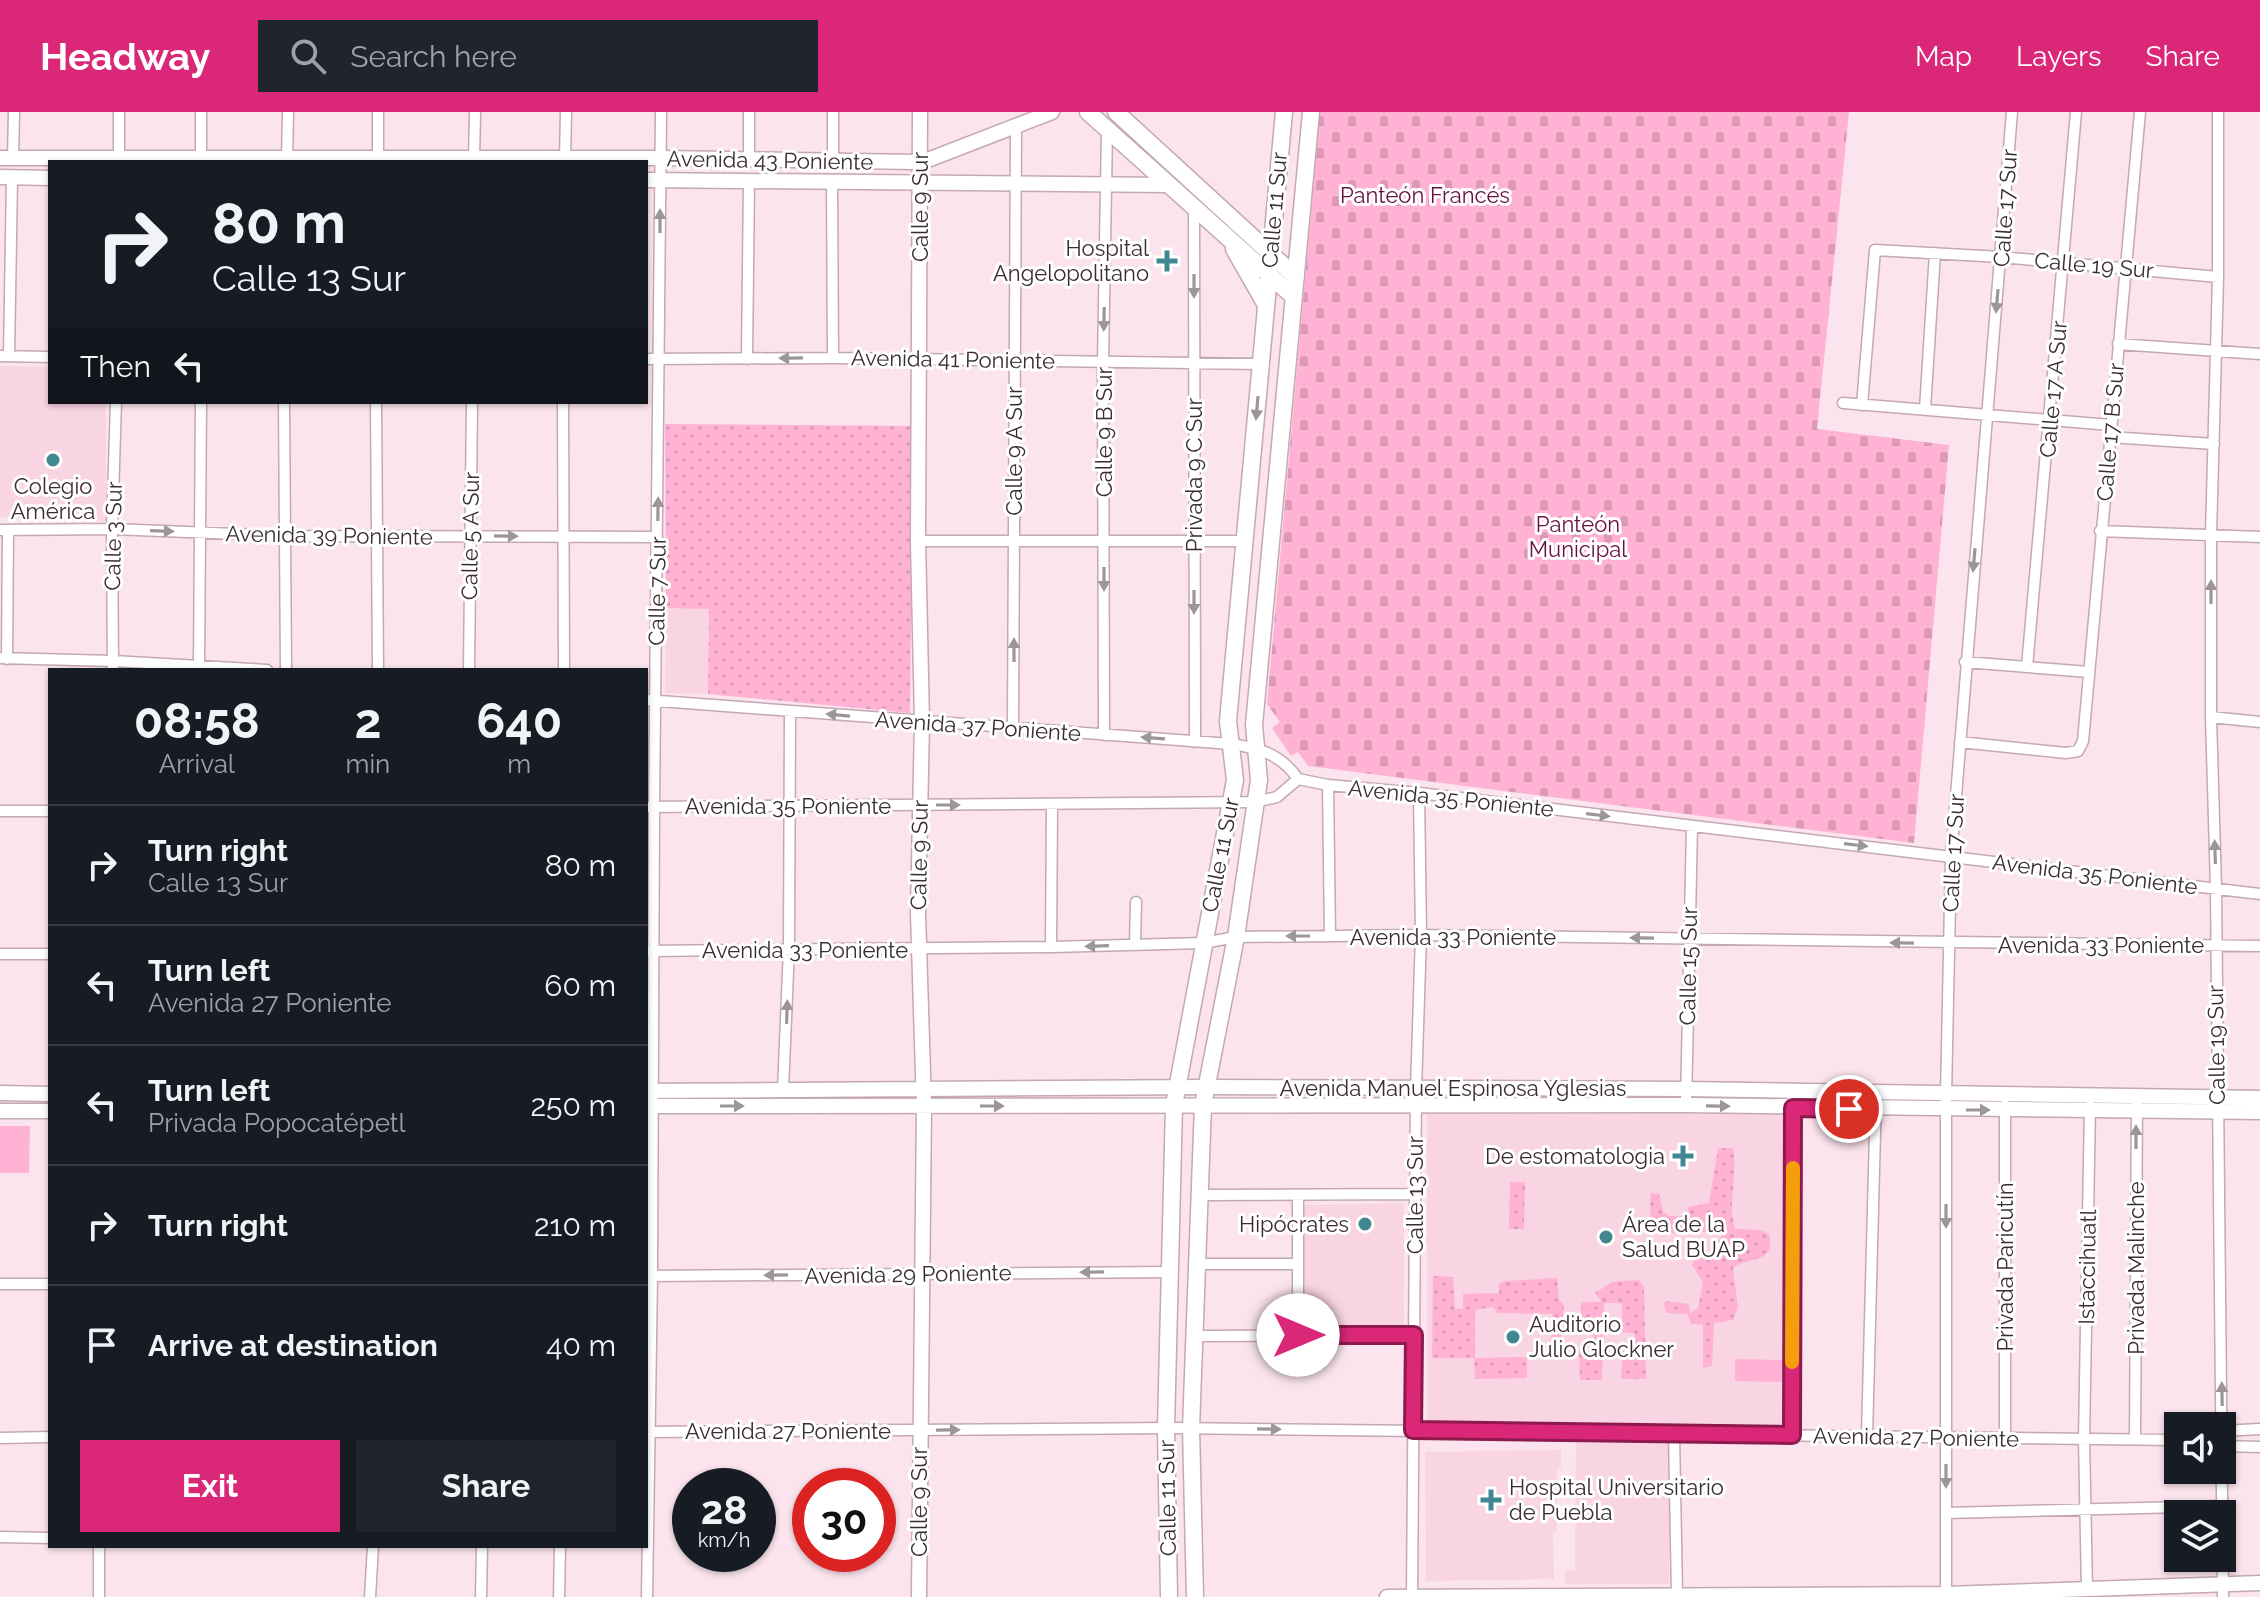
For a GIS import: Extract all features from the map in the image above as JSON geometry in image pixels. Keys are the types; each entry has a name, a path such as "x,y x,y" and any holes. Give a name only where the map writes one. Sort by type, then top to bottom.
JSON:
{"main road":[{"name":"Calle 9 Sur","path":"919,1597 924,1106 918,949 922,722 918,541 920,112"},
{"name":"Avenida 43 Poniente","path":"426,160 661,158 920,162 1052,112"},
{"path":"1088,112 1294,297"},
{"path":"1116,112 1296,277"},
{"name":"Calle 11 Sur","path":"1169,1597 1166,1428 1174,1105 1226,827 1223,802 1235,780 1228,721 1284,112"},
{"name":"Calle 11 Sur","path":"1195,1597 1191,1428 1203,1105 1236,937 1259,780 1254,725 1311,112"},
{"name":"Avenida 43 Poniente","path":"7,158 332,160"},
{"path":"6,178 48,178"},
{"name":"Avenida 43 Poniente","path":"653,180 1167,185"},
{"path":"1227,237 1266,306"},
{"name":"Avenida Manuel Espinosa Yglesias","path":"650,1099 783,1090 1207,1087 1686,1089 1793,1092 1876,1102"},
{"path":"0,1093 48,1094"},
{"name":"Avenida Manuel Espinosa Yglesias","path":"2217,1105 2260,1098"},
{"name":"Avenida Manuel Espinosa Yglesias","path":"650,1099 924,1106 1686,1105 1793,1108 1876,1102 1946,1102 2217,1105 2260,1112"},
{"path":"0,1111 48,1111"},
{"path":"1387,1597 1946,1595 2087,1589 2223,1591 2260,1583"}],"street":[{"path":"7,158 14,112"},
{"path":"119,112 119,160"},
{"path":"201,112 201,159"},
{"path":"287,159 288,112"},
{"path":"378,112 378,160"},
{"path":"474,159 475,112"},
{"path":"565,159 566,112"},
{"name":"Calle 7 Sur","path":"648,1354 651,701 660,359 653,180 661,158 661,112"},
{"path":"749,112 749,160"},
{"path":"833,112 833,161"},
{"name":"Calle 17 Sur","path":"1946,1595 1946,1102 1951,857 2012,112"},
{"name":"Calle 17 A Sur","path":"2027,667 2076,112"},
{"name":"Calle 17 B Sur","path":"1960,742 2066,753 2078,751 2083,741 2140,112"},
{"name":"Calle 19 Sur","path":"2218,112 2211,717 2222,1412"},
{"name":"Calle 9 A Sur","path":"1013,728 1016,126"},
{"name":"Calle 9 B Sur","path":"1104,735 1103,362 1107,129"},
{"path":"6,178 5,356 48,357"},
{"path":"747,359 749,180"},
{"path":"832,180 833,358"},
{"name":"Privada 9 C Sur","path":"1194,208 1195,742"},
{"name":"Calle 19 Sur","path":"1862,405 1875,250 2001,257 2218,277"},
{"path":"1925,409 1935,253"},
{"path":"2118,344 2260,354"},
{"name":"Avenida 41 Poniente","path":"648,359 833,358 1261,364"},
{"path":"1843,403 2111,425"},
{"name":"Calle 3 Sur","path":"113,665 112,529 116,404"},
{"path":"199,665 201,404"},
{"path":"284,404 286,668"},
{"path":"376,404 378,668"},
{"name":"Calle 5 A Sur","path":"469,668 472,404"},
{"path":"563,404 564,668"},
{"path":"2110,437 2214,444"},
{"name":"Avenida 39 Poniente","path":"4,530 112,529 285,536 657,537"},
{"path":"4,530 3,658 232,668"},
{"path":"2100,531 2260,537"},
{"path":"918,541 1244,541"},
{"path":"1965,662 2089,672"},
{"name":"Avenida 37 Poniente","path":"651,701 1256,747 1284,761 1298,779"},
{"path":"783,1090 789,948 790,711"},
{"path":"2211,717 2260,722"},
{"name":"Avenida 35 Poniente","path":"650,807 1255,802 1277,797 1298,779 2260,894"},
{"path":"1328,785 1330,936"},
{"name":"Calle 13 Sur","path":"1412,1596 1416,1089 1421,935 1419,793"},
{"path":"1051,947 1052,805"},
{"path":"0,811 48,811"},
{"name":"Calle 15 Sur","path":"1686,1105 1692,826"},
{"path":"1135,944 1136,902"},
{"name":"Avenida 33 Poniente","path":"650,951 1051,947 1203,943 1236,937 1421,935 2260,946"},
{"path":"0,954 48,954"},
{"path":"1792,1435 1793,1092"},
{"path":"1867,1436 1876,1102"},
{"name":"Privada Paricutín","path":"2005,1438 2006,1103"},
{"name":"Istaccihuatl","path":"2087,1589 2084,1439 2090,1104"},
{"name":"Privada Malinche","path":"2135,1439 2136,1104"},
{"path":"1200,1195 1415,1194"},
{"path":"1298,1195 1298,1335"},
{"path":"1197,1264 1298,1264"},
{"name":"Avenida 29 Poniente","path":"649,1276 1170,1272"},
{"path":"0,1284 48,1284"},
{"path":"1195,1336 1414,1335"},
{"name":"Avenida 27 Poniente","path":"648,1432 1191,1428 2164,1440"},
{"path":"2236,1430 2260,1429"},
{"path":"1674,1434 1677,1594"},
{"path":"0,1438 48,1437"},
{"path":"2236,1446 2260,1447"},
{"path":"1946,1513 2164,1507"},
{"path":"0,1537 48,1538"},
{"path":"99,1548 99,1597"},
{"path":"370,1597 373,1548"},
{"path":"481,1597 482,1548"},
{"path":"559,1597 560,1548"},
{"name":"Calle 7 Sur","path":"647,1548 647,1597"}],"shaded area":[{"name":"Colegio América","path":"0,366 48,367 48,404 106,404 106,521 0,517"},
{"path":"666,608 709,608 708,694 665,693"},
{"name":"Área de la Salud BUAP","path":"1427,1114 1785,1114 1783,1424 1427,1421"},
{"path":"1404,1203 1404,1327 1307,1328 1300,1322 1300,1205"},
{"path":"1576,1443 1670,1443 1669,1584 1565,1584 1565,1571 1575,1570"},
{"name":"Hospital Universitario de Puebla","path":"1561,1450 1561,1468 1557,1469 1557,1531 1553,1531 1554,1579 1426,1581 1425,1452"}],"green space":[{"name":"Panteón Municipal","path":"1320,112 1849,112 1817,429 1949,445 1914,843 1308,766 1298,752 1291,756 1272,728 1280,722 1267,704"},
{"path":"665,424 913,426 910,713 708,694 709,609 666,608"},
{"path":"0,1126 30,1126 29,1173 0,1173"},
{"path":"1718,1148 1733,1148 1732,1210 1735,1229 1760,1230 1769,1234 1770,1244 1765,1255 1733,1268 1738,1307 1733,1320 1714,1323 1712,1366 1703,1368 1703,1325 1691,1323 1687,1314 1667,1313 1663,1303 1689,1304 1690,1313 1698,1308 1703,1282 1692,1265 1695,1258 1704,1253 1708,1258 1712,1256 1716,1241 1724,1232 1651,1232 1650,1198 1651,1193 1659,1194 1663,1212 1669,1216 1688,1216 1688,1207 1709,1203"},
{"path":"1510,1182 1525,1182 1524,1229 1509,1229"},
{"path":"1433,1276 1453,1277 1455,1309 1463,1309 1463,1294 1499,1293 1499,1284 1505,1281 1557,1278 1559,1300 1564,1304 1560,1351 1548,1350 1553,1331 1552,1314 1497,1313 1493,1307 1475,1310 1475,1358 1527,1357 1527,1378 1475,1379 1474,1358 1432,1358"},
{"path":"1639,1280 1644,1287 1646,1379 1621,1379 1623,1351 1635,1350 1635,1334 1622,1332 1622,1303 1604,1303 1602,1380 1580,1380 1579,1350 1595,1350 1593,1334 1581,1332 1581,1302 1602,1302 1595,1293 1612,1282"},
{"path":"1735,1359 1784,1360 1784,1382 1735,1381"}],"slow traffic":[{"path":"1792,1362 1793,1168"}],"place":[{"name":"Hospital Angelopolitano","path":"1167,261"},
{"name":"Colegio América","path":"53,460"},
{"name":"De estomatologia","path":"1683,1156"},
{"name":"Hipócrates","path":"1365,1224"},
{"name":"Área de la Salud BUAP","path":"1606,1237"},
{"name":"Auditorio Julio Glockner","path":"1513,1337"},
{"name":"Hospital Universitario de Puebla","path":"1491,1500"}],"route":[{"path":"1298,1335 1414,1335 1413,1430 1792,1435 1793,1108 1849,1109"}],"park label":[{"name":"Panteón Francés","path":"1425,195"}]}
